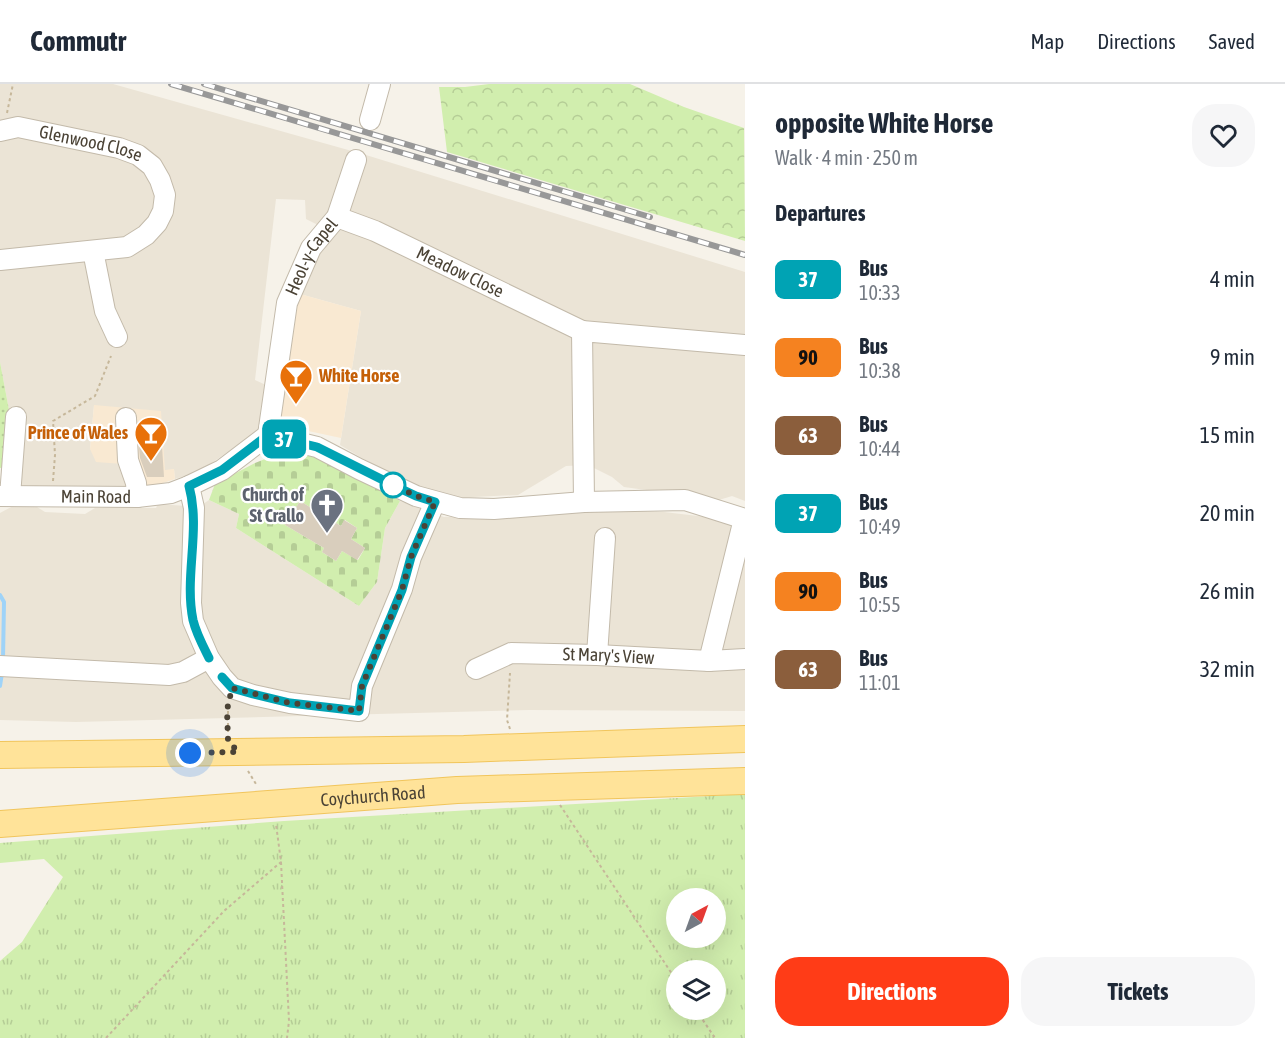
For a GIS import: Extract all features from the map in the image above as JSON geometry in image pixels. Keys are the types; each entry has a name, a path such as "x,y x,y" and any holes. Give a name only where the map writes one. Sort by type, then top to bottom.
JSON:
{"main road":[{"path":"0,755 516,747 745,739"},
{"name":"Coychurch Road","path":"0,824 457,790 745,781"}],"street":[{"path":"370,120 380,84"},
{"name":"Glenwood Close","path":"0,260 127,247 146,235 157,223 163,211 165,195 152,166 138,155 119,148 18,127 1,130"},
{"name":"Heol-y-Capel","path":"268,435 287,303 311,248 337,217 356,160"},
{"name":"Meadow Close","path":"337,217 375,231 582,331 745,345"},
{"path":"93,252 105,311 117,337"},
{"path":"582,331 584,502"},
{"path":"5,496 16,417"},
{"path":"126,418 128,460 136,483 137,497"},
{"path":"268,435 317,447 416,496 460,508 494,509 584,502 685,500 745,519 709,661"},
{"name":"Main Road","path":"5,496 137,497 171,493 222,470 268,435"},
{"path":"189,486 194,508 191,603 193,621 209,658 222,677 232,688 290,703 359,711 362,686 402,590 411,557 435,502"},
{"path":"597,655 605,538"},
{"name":"St Mary's View","path":"476,669 511,653 709,661 745,660"},
{"path":"6,666 169,675 183,672 209,658"}],"path":[{"path":"1,130 13,84"},
{"path":"53,487 56,455 53,421 95,396 111,356"},
{"path":"511,653 507,720 516,747"},
{"path":"232,688 227,710 228,740 238,752 278,828 289,1021 287,1038"},
{"path":"553,787 561,807 666,965"},
{"path":"105,1038 224,911 281,862"},
{"path":"703,1020 715,1038"}],"shaded area":[{"path":"0,84 113,84 366,155 745,272 745,501 732,496 719,500 624,487 612,477 588,465 566,466 518,495 452,498 438,495 394,477 340,445 361,311 300,294 327,236 316,224 306,219 305,200 276,199 255,380 268,386 264,422 258,431 200,471 175,479 174,469 165,471 94,405 90,449 123,464 130,489 4,485 12,426 0,362"},
{"path":"300,294 361,311 341,438 285,426 279,420 290,312"},
{"path":"94,405 161,411 165,470 174,469 175,479 157,485 130,489 123,464 96,462 90,449"},
{"path":"209,500 239,514 236,528 359,606 377,582 385,528 400,501 444,517 582,510 664,512 715,518 745,528 745,711 529,710 76,722 0,720 0,513 13,506 37,507 45,512 85,514 95,508 156,508 158,504 186,506 203,504"}],"green space":[{"path":"489,84 630,84 684,107 744,128 745,241 447,152 439,87"},
{"path":"0,362 12,426 9,466 0,468"},
{"path":"285,451 323,458 400,501 385,528 377,582 359,606 236,528 239,514 209,500 215,484 255,463","holes":["300,501 341,526 345,520 357,528 351,539 365,548 358,560 342,551 336,561 322,552 324,548 285,525"]},
{"path":"745,794 745,1038 0,1038 0,961 22,942 63,877 44,859 0,863 0,843 284,821"}],"building":[{"name":"Prince of Wales","path":"162,446 164,477 147,477 140,458 139,447"},
{"name":"Church of St Crallo","path":"300,501 341,526 344,520 357,528 351,539 365,548 357,560 342,551 336,561 322,552 324,548 285,525"}],"waterway":[{"path":"0,595 4,602 3,659"},
{"path":"0,686 2,673"}],"railway":[{"path":"171,84 745,255"},
{"path":"204,84 650,217"}],"bus line":[{"name":"37","path":"209,658 193,621 191,603 194,508 189,486 222,470 268,435 317,447 358,469 416,496 435,502 411,557 402,590 362,686 359,711 290,703 253,694 232,688 222,677"}],"place":[{"name":"White Horse","path":"296,405"},
{"name":"Prince of Wales","path":"151,462"},
{"name":"Church of St Crallo","path":"327,534"}],"route":[{"path":"190,753 238,752 228,740 227,710 232,688 290,703 359,711 362,686 402,590 411,557 435,502 393,485"}]}
